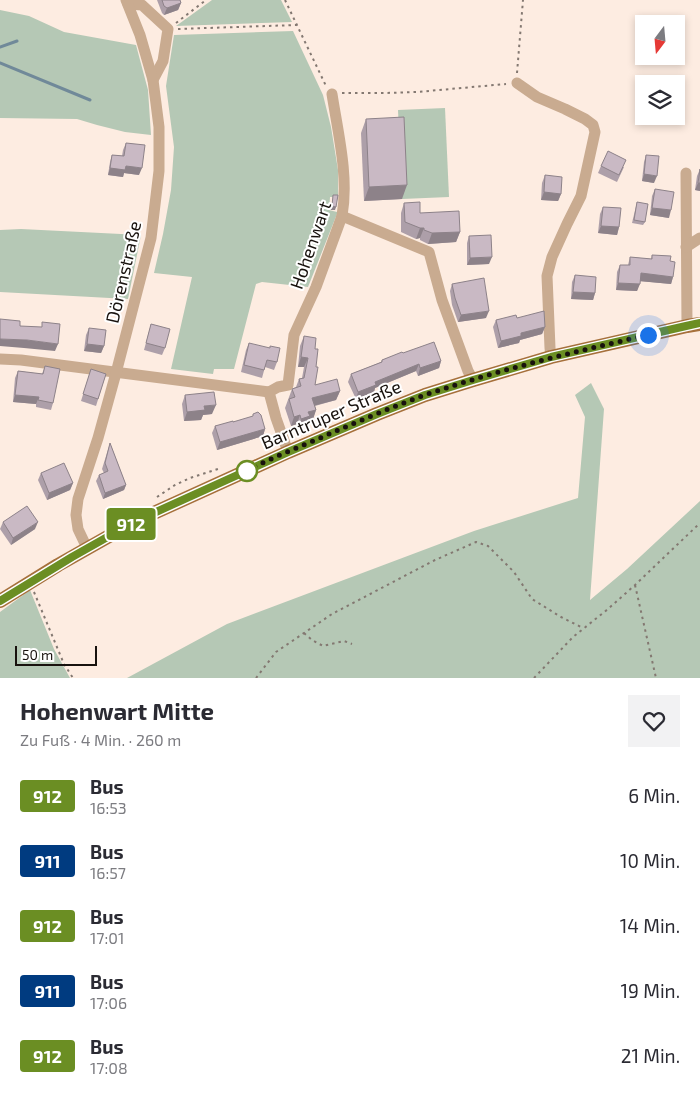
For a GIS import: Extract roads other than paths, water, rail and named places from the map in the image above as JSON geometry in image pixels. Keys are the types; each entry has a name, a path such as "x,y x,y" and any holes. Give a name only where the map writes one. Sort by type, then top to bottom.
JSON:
{"main road":[{"name":"Barntruper Straße","path":"0,600 134,522 377,414 425,395 551,357 693,325"}],"street":[{"path":"127,2 142,5 168,29 163,61 153,80"},
{"name":"Dörenstraße","path":"87,548 78,529 76,516 78,499 98,438 151,238 159,171 159,127 153,80 143,43 127,2"},
{"path":"517,83 537,97 585,119 593,126 594,132 581,196 552,257 547,276 551,357"},
{"name":"Hohenwart","path":"269,392 278,387 288,385 294,335 316,287 342,216 344,173 332,94"},
{"path":"686,173 686,247 693,325"},
{"path":"342,216 429,252 442,300 468,372 473,380"},
{"path":"686,247 700,238"},
{"path":"0,359 21,360 269,392 288,452"}],"waterway":[{"path":"0,47 17,41"},
{"path":"0,63 90,100"}]}
